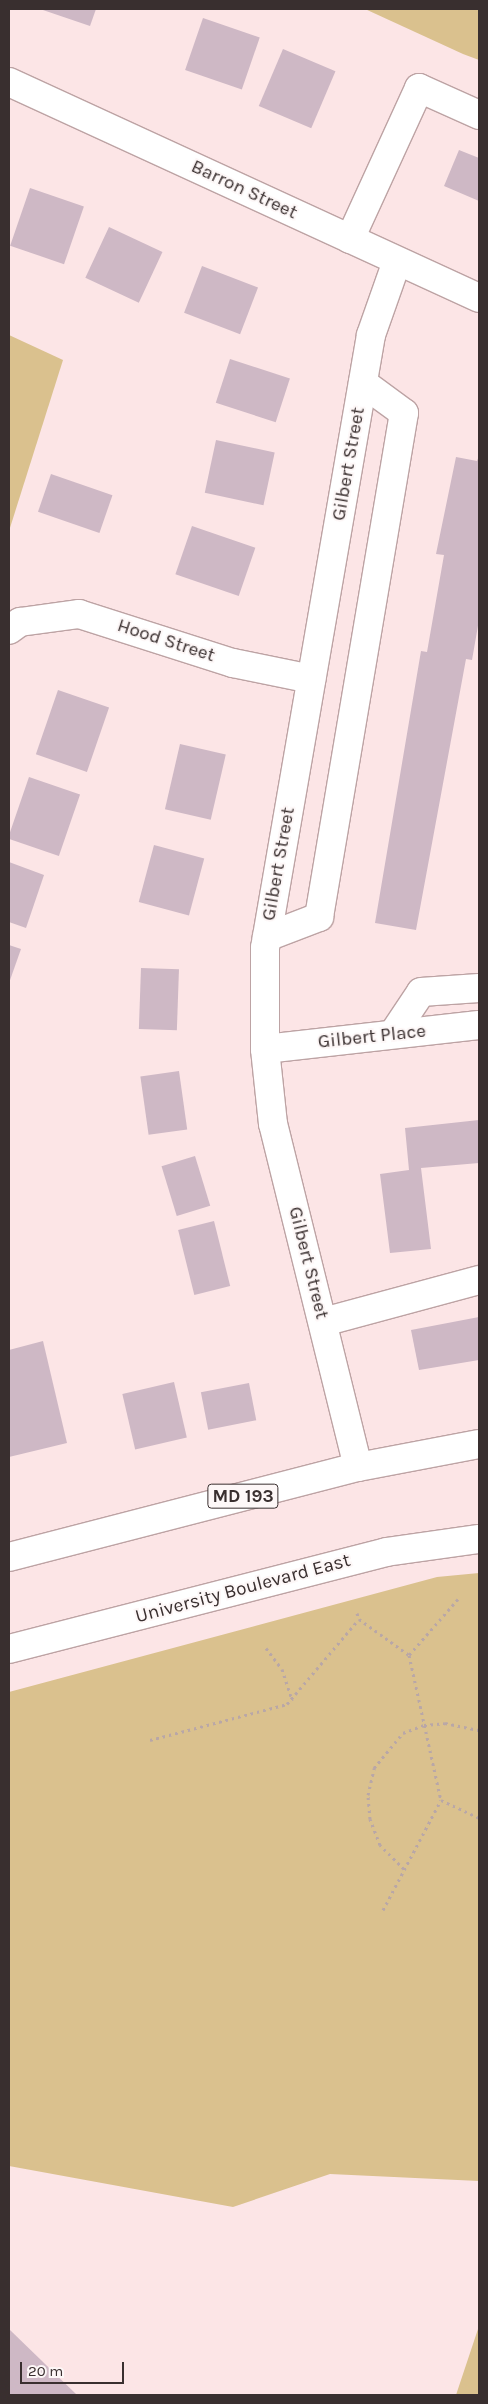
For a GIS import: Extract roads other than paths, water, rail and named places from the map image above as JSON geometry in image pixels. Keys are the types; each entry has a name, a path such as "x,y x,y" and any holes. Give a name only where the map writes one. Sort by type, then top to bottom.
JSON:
{"street":[{"name":"Barron Street","path":"9,82 479,298"},
{"path":"350,240 419,88 479,115"},
{"name":"Gilbert Street","path":"358,1467 273,1124 265,1049 267,937 372,335 397,261"},
{"path":"267,937 319,917 404,413 363,383"},
{"name":"Hood Street","path":"15,626 79,614 233,663 311,679"},
{"path":"393,1034 421,992 479,988"},
{"name":"Gilbert Place","path":"265,1049 479,1024"},
{"path":"323,1322 479,1280"},
{"name":"MD 193","path":"9,1556 358,1467 479,1444"},
{"name":"University Boulevard East","path":"9,1650 386,1552 479,1539"}]}
